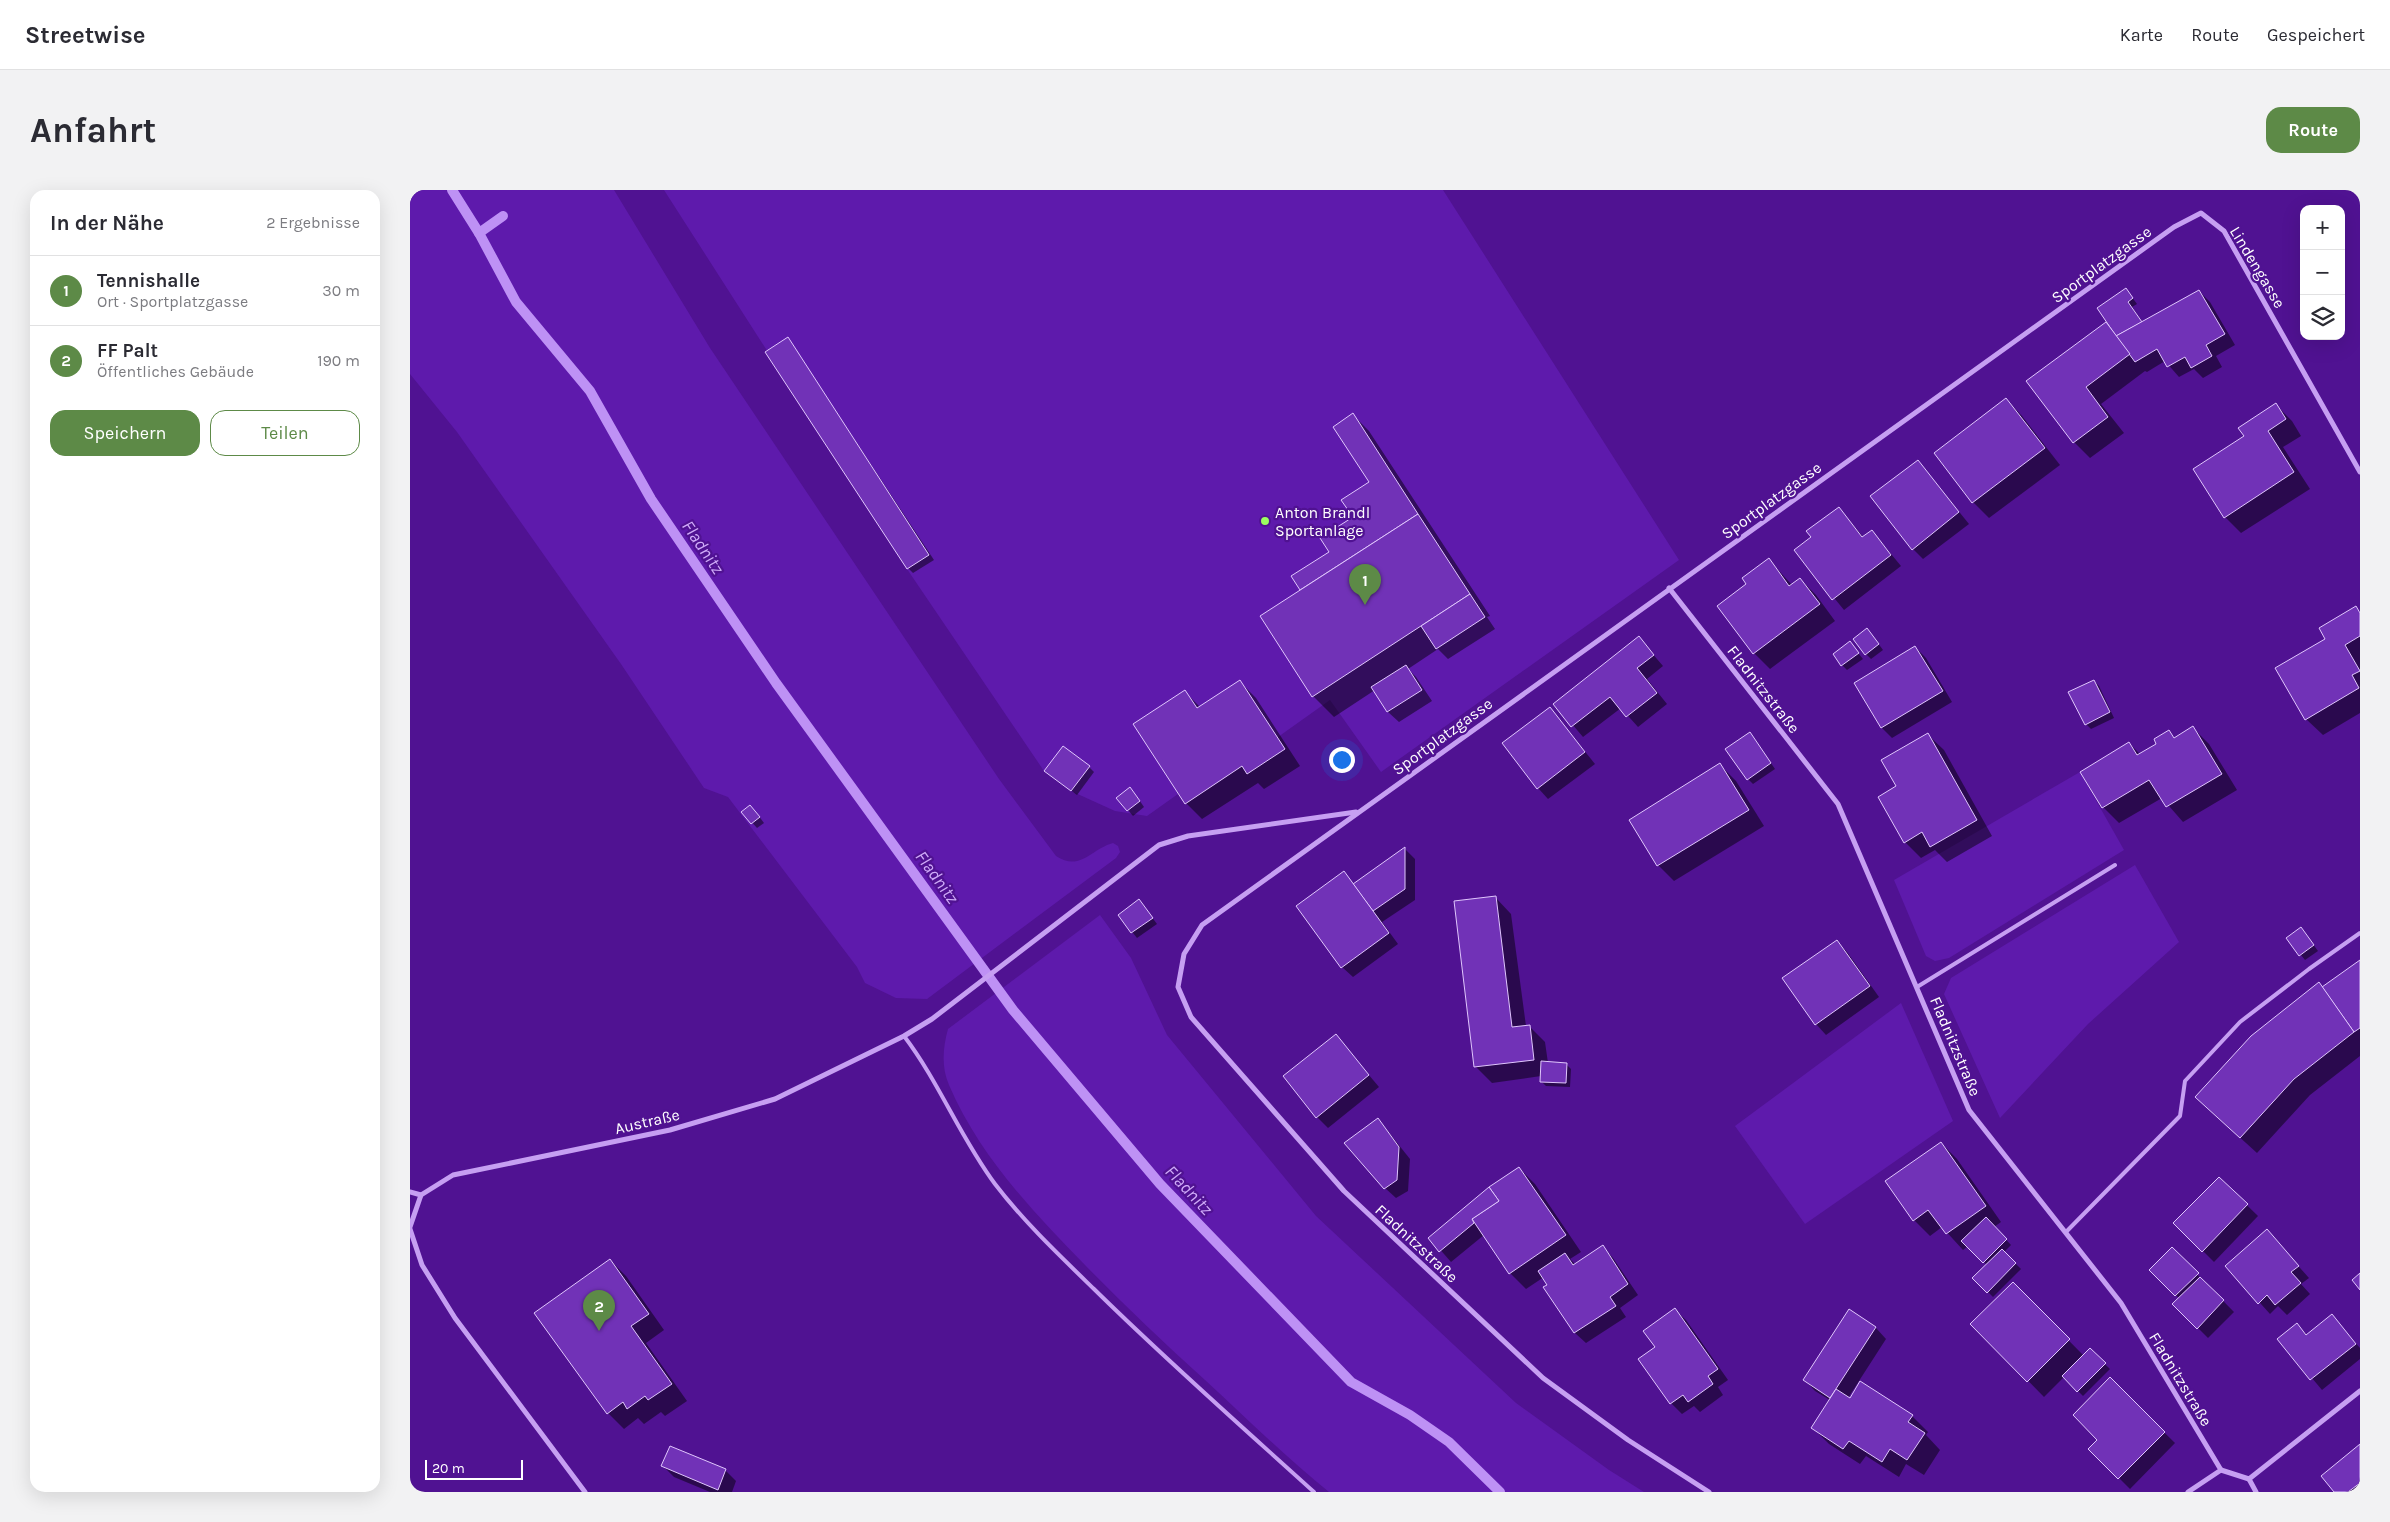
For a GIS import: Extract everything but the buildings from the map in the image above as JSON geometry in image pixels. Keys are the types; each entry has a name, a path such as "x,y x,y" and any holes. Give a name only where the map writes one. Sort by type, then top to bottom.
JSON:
{"street":[{"name":"Lindengasse","path":"2201,213 2224,230 2360,472"},
{"name":"Sportplatzgasse","path":"1184,954 1202,925 2174,227 2201,213"},
{"name":"Fladnitzstraße","path":"1669,588 1838,804 1969,1110 2121,1303 2221,1470"},
{"name":"Sportplatzgasse","path":"1059,924 1159,846 1188,836 1359,812"},
{"name":"Austraße","path":"421,1195 453,1175 670,1130 775,1099 904,1036 932,1019 1059,924"},
{"name":"Fladnitzstraße","path":"1184,954 1178,987 1191,1017 1344,1191 1542,1378 1628,1440 1709,1492"},
{"path":"410,1192 421,1195 410,1228 422,1265 454,1318 586,1492"},
{"path":"2249,1479 2360,1391"},
{"path":"2188,1492 2221,1470 2249,1479 2256,1492"}],"lane":[{"path":"1917,987 2115,865"},
{"path":"2066,1232 2180,1116 2185,1081 2240,1022 2309,968 2360,933"},
{"path":"904,1036 922,1059 965,1141 996,1185 1054,1250 1133,1328 1314,1492"}],"shaded area":[{"path":"410,190 614,190 710,348 999,779 1056,856 1072,862 1085,858 1113,843 1118,846 1120,852 1116,858 927,999 896,998 865,983 857,967 728,797 704,788 621,664 457,432 410,374"},
{"name":"Anton Brandl Sportanlage","path":"664,190 1443,190 1679,560 1381,772 1330,700 1278,737 1285,749 1247,774 1242,766 1185,804 1178,794 1147,816 1115,811 1071,791 1044,771 907,569"},
{"path":"2080,772 2124,850 1949,958 1935,961 1926,956 1894,880"},
{"path":"2135,865 2179,942 2088,1024 2000,1118 1944,994 1951,978"},
{"path":"1100,915 1131,958 1167,1035 1316,1216 1516,1403 1609,1470 1644,1492 1329,1492 1159,1338 1046,1224 1008,1181 975,1135 961,1111 946,1078 945,1043 948,1029"},
{"path":"1901,1003 1953,1121 1805,1224 1735,1126"}],"waterway":[{"name":"Fladnitz","path":"452,190 479,233 516,302 590,391 651,499 776,683 1013,1010 1160,1184 1351,1382 1410,1415 1449,1442 1500,1492"},
{"path":"479,233 503,216"}],"place":[{"name":"Anton Brandl Sportanlage","path":"1265,521"},
{"name":"Tennishalle","path":"1365,605"},
{"name":"FF Palt","path":"599,1331"}]}
